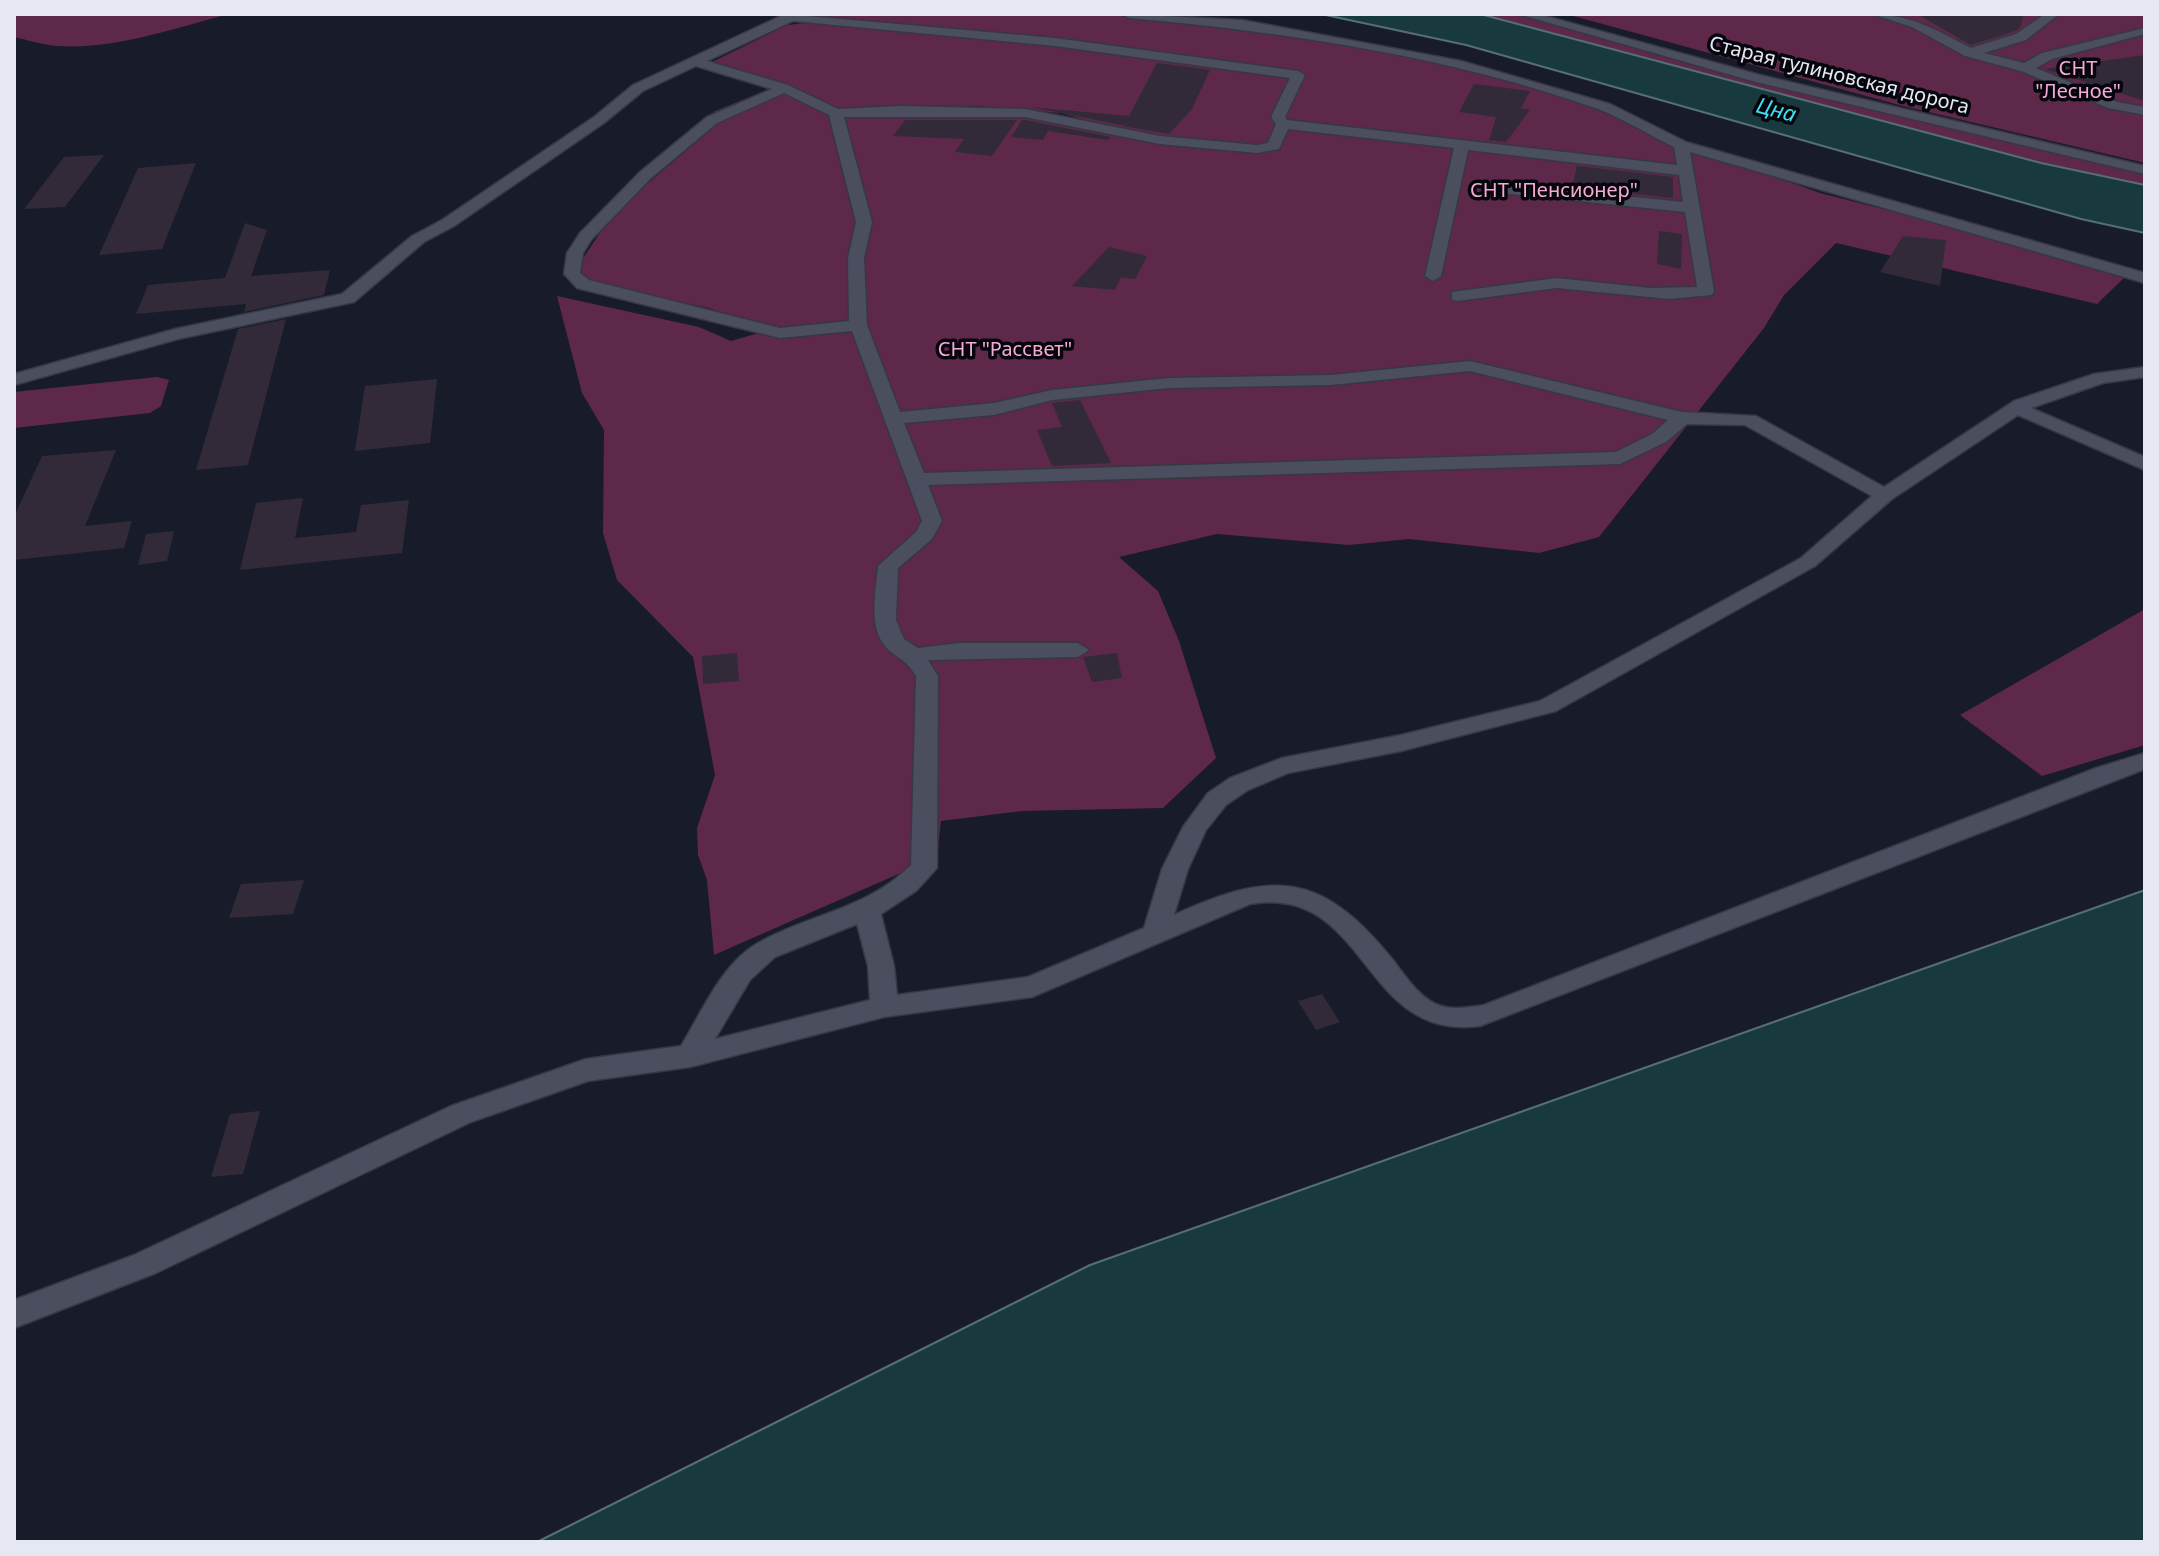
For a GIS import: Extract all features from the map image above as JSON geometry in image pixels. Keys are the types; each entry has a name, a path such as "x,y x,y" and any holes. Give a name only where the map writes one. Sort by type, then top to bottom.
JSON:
{"street":[{"path":"1129,14 1242,24 1310,56"},
{"name":"Старая тулиновская дорога","path":"1524,14 1772,81 2145,170"},
{"path":"1557,21 1588,14"},
{"path":"1878,14 1916,24 1970,53 2026,68 2113,105 2145,111"},
{"path":"1970,53 2021,37 2053,14"},
{"path":"14,380 175,334 348,298 418,239 599,120 638,88 794,16 1055,42 1456,64 1605,107 1681,145 2145,278"},
{"path":"2026,68 2047,56 2143,31"},
{"path":"1310,56 1278,117 1283,124 1686,171"},
{"path":"695,62 783,88 836,113 902,110 1025,113 1160,140 1262,149 1274,146 1283,124"},
{"path":"783,88 766,100 727,111 697,130 644,177 577,249 572,274 577,282 597,289 780,333 858,325"},
{"path":"690,1056 740,973 766,950 867,910 907,885 924,868 927,676 914,655 894,643 885,620 885,588 888,566 925,535 932,521 896,418 858,325 856,258 864,222 853,190 836,113"},
{"path":"1433,276 1462,143"},
{"path":"1458,296 1557,283 1658,294 1686,295 1706,291 1681,145"},
{"path":"1500,188 1692,208"},
{"path":"896,418 994,409 1052,395 1169,383 1331,380 1470,366 1682,418 1749,420 1885,495"},
{"path":"1155,934 1175,869 1195,827 1217,799 1239,784 1282,766 1401,743 1548,706 1808,562 1885,495 2017,408 2100,378 2138,375"},
{"path":"2017,408 2145,464"},
{"path":"918,479 1620,458 1659,438 1682,418"},
{"path":"914,655 959,650 1078,650"},
{"path":"14,1314 145,1264 461,1114 586,1070 690,1056 884,1007 1032,987 1238,899 1264,893 1298,893 1332,913 1369,948 1404,993 1429,1013 1455,1019 1487,1015 1839,875 2040,802 2075,784 2145,761"},
{"path":"867,910 881,966 884,1007"}],"green space":[{"path":"14,14 229,14 144,37 79,46 52,45 14,37"},
{"name":"СНТ \"Рассвет\"","path":"821,14 1101,14 1257,30 1472,68 1581,101 1688,146 1820,193 2084,260 2127,275 2097,304 1836,243 1784,295 1764,328 1599,537 1539,553 1409,539 1349,545 1217,534 1119,557 1158,591 1179,641 1216,758 1163,808 1022,811 941,821 937,857 714,955 707,880 698,855 697,828 715,775 693,657 617,580 603,533 604,430 582,393 557,296 699,327 731,341 769,330 709,308 588,283 580,275 578,266 613,213 730,113 713,112 777,86 712,62 787,25 814,22","holes":["975,106 1061,113 1136,134 1260,147 1256,154 1163,143 1044,117 871,109"]},
{"path":"1480,14 1536,17 2145,174 2145,185 2041,163"},
{"name":"СНТ \"Лесное\"","path":"1566,14 2145,14 2145,163 1903,106"},
{"path":"157,377 169,380 161,406 150,413 14,428 14,392"},
{"path":"2145,609 2145,745 2042,776 1960,715"}],"water":[{"name":"Цна","path":"1321,14 1480,14 2041,163 2145,185 2145,233 2081,219 1466,45"},
{"path":"2145,890 2145,1542 537,1542 1090,1265"}],"building":[{"path":"1917,14 2024,14 2020,28 2015,31 1971,45"},
{"path":"2145,55 2145,101 2045,69"},
{"path":"1157,63 1210,70 1192,109 1169,134 1123,126 1125,122 1122,125 1030,107 1129,116"},
{"path":"1474,84 1530,91 1521,108 1530,110 1506,142 1489,140 1496,117 1459,112"},
{"path":"905,120 1017,120 992,156 955,152 964,139 893,136"},
{"path":"1022,120 1111,137 1108,140 1048,131 1043,140 1011,137"},
{"path":"104,155 65,207 24,209 64,157"},
{"path":"196,163 162,249 99,255 138,168"},
{"path":"1577,166 1673,177 1673,198 1572,187"},
{"path":"245,223 267,230 251,276 330,270 324,295 244,312 246,304 136,314 148,285 225,278"},
{"path":"1659,231 1682,234 1681,269 1657,264"},
{"path":"1903,236 1946,240 1940,286 1880,272"},
{"path":"1109,247 1147,256 1135,279 1121,277 1115,290 1072,286"},
{"path":"286,319 248,465 196,470 238,329"},
{"path":"437,379 430,443 355,451 365,386"},
{"path":"1080,400 1111,463 1052,466 1037,430 1062,427 1052,403"},
{"path":"116,450 85,526 132,521 124,548 14,560 14,517 42,456"},
{"path":"303,498 295,538 356,532 361,505 409,500 402,553 240,570 256,503"},
{"path":"174,531 167,561 138,565 146,534"},
{"path":"737,653 739,681 703,684 702,656"},
{"path":"1117,653 1122,678 1092,682 1083,657"},
{"path":"304,880 293,914 229,918 241,884"},
{"path":"1322,994 1340,1022 1316,1030 1298,1001"},
{"path":"260,1111 243,1174 211,1177 230,1114"}],"park label":[{"name":"СНТ \"Пенсионер\"","path":"1554,191"}]}
